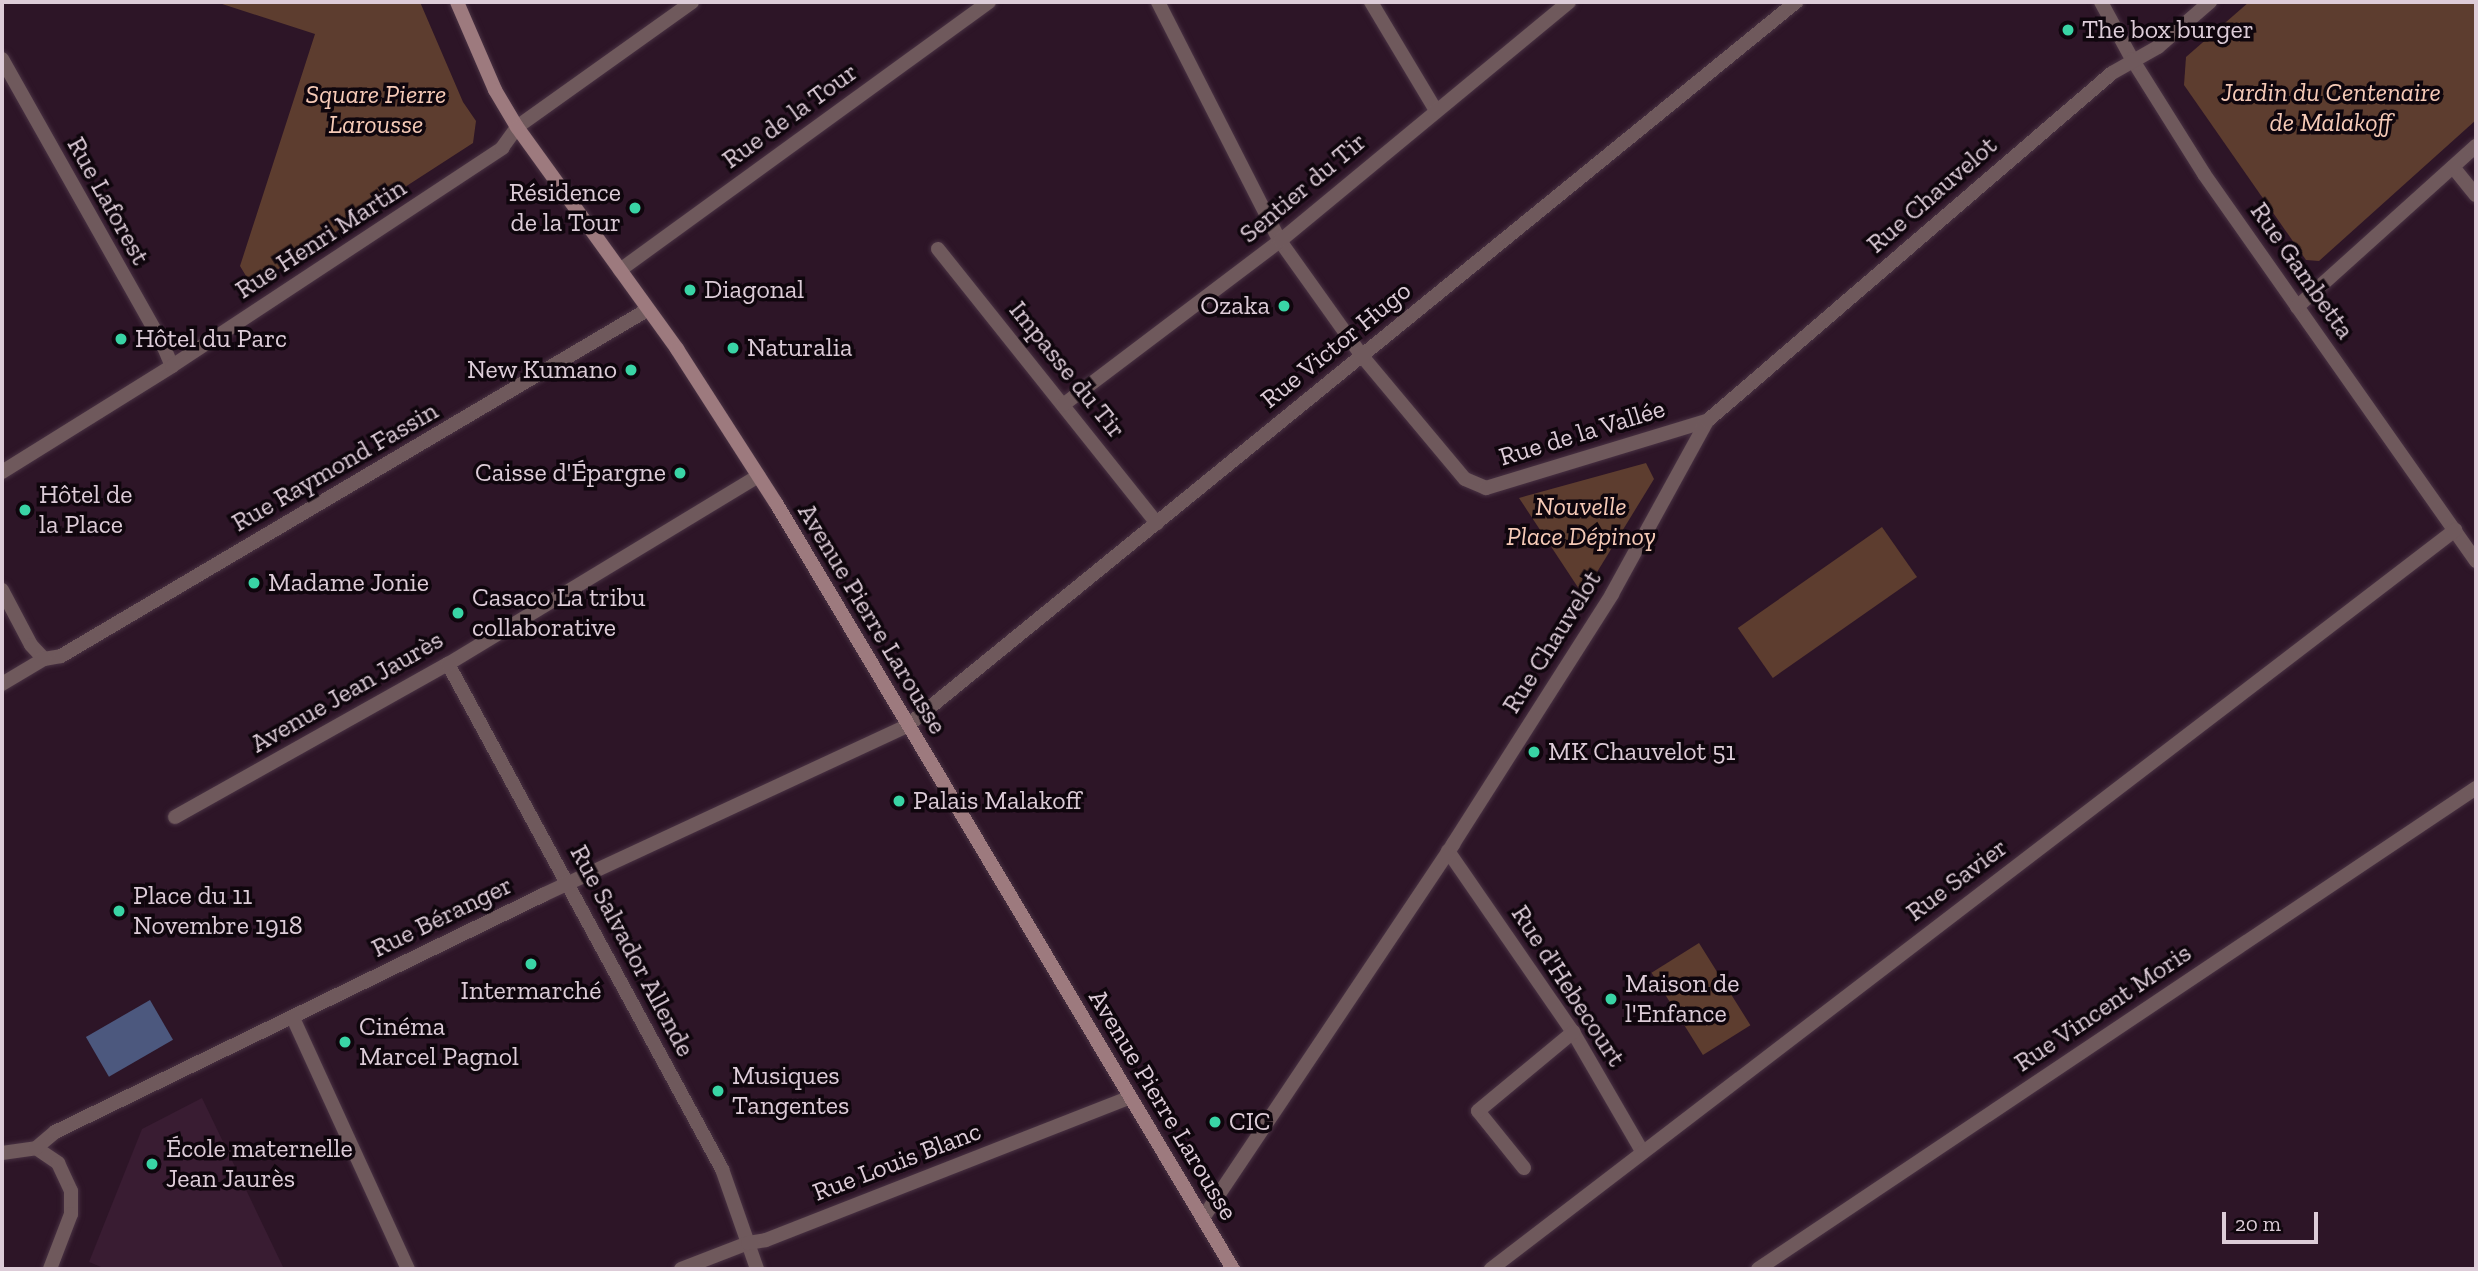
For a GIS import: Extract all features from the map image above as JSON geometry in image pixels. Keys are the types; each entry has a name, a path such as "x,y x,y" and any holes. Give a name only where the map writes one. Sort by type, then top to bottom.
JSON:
{"main road":[{"name":"Avenue Pierre Larousse","path":"457,2 495,90 517,127 677,349 758,476 1233,1269"}],"street":[{"name":"Rue Henri Martin","path":"2,472 172,366 502,148 517,127 692,2"},
{"name":"Rue de la Tour","path":"620,270 989,2"},
{"name":"Rue de la Vallée","path":"1158,2 1280,241 1362,356 1465,479 1486,488 1707,421"},
{"path":"1371,2 1435,109"},
{"name":"Sentier du Tir","path":"1063,405 1280,241 1435,109 1569,2"},
{"name":"Rue Victor Hugo","path":"907,726 1796,2"},
{"name":"Rue Gambetta","path":"2101,2 2132,59 2204,174 2476,561"},
{"name":"Rue Chauvelot","path":"1203,1218 1448,851 1612,594 1707,421 2112,73 2132,59 2158,47 2210,2"},
{"name":"Rue Laforest","path":"2,59 163,345 172,366"},
{"path":"2297,307 2476,146"},
{"path":"2453,167 2476,195"},
{"name":"Impasse du Tir","path":"938,249 1157,523"},
{"name":"Rue Raymond Fassin","path":"2,684 44,659 61,656 647,310"},
{"name":"Avenue Jean Jaurès","path":"175,817 448,664 758,476"},
{"name":"Rue Savier","path":"1491,1269 2455,530"},
{"path":"2,590 31,645 44,659"},
{"name":"Rue Salvador Allende","path":"448,664 722,1169 757,1269"},
{"name":"Rue Béranger","path":"2,1153 36,1148 55,1132 543,895 907,726"},
{"name":"Rue Vincent Moris","path":"1758,1269 2476,788"},
{"name":"Rue d'Hebecourt","path":"1448,851 1573,1032 1642,1151"},
{"path":"293,1018 408,1269"},
{"path":"1524,1168 1478,1111 1573,1032"},
{"name":"Rue Louis Blanc","path":"681,1269 748,1243 766,1240 1130,1097"},
{"path":"36,1148 58,1163 71,1191 71,1214 50,1269"}],"shaded area":[{"path":"202,1098 284,1269 106,1269 89,1262 142,1129"}],"green space":[{"name":"Square Pierre Larousse","path":"216,2 420,2 463,102 476,121 473,143 252,286 240,266 315,34"},
{"name":"Jardin du Centenaire de Malakoff","path":"2249,2 2476,2 2476,120 2319,261 2306,260 2184,85 2186,57"},
{"name":"Nouvelle Place Dépinoy","path":"1646,463 1654,479 1583,595 1519,498"},
{"path":"1882,527 1917,577 1773,678 1738,628"},
{"path":"1699,943 1750,1025 1703,1055 1652,973"}],"water":[{"path":"150,1000 173,1040 109,1077 86,1037"}],"place":[{"name":"The box burger","path":"2068,30"},
{"name":"Résidence de la Tour","path":"635,208"},
{"name":"Diagonal","path":"690,290"},
{"name":"Ozaka","path":"1284,306"},
{"name":"Hôtel du Parc","path":"121,339"},
{"name":"Naturalia","path":"733,348"},
{"name":"New Kumano","path":"631,370"},
{"name":"Caisse d'Épargne","path":"680,473"},
{"name":"Hôtel de la Place","path":"25,510"},
{"name":"Madame Jonie","path":"254,583"},
{"name":"Casaco La tribu collaborative","path":"458,613"},
{"name":"MK Chauvelot 51","path":"1534,752"},
{"name":"Palais Malakoff","path":"899,801"},
{"name":"Place du 11 Novembre 1918","path":"119,911"},
{"name":"Intermarché","path":"531,964"},
{"name":"Maison de l'Enfance","path":"1611,999"},
{"name":"Cinéma Marcel Pagnol","path":"345,1042"},
{"name":"Musiques Tangentes","path":"718,1091"},
{"name":"CIC","path":"1215,1122"},
{"name":"École maternelle Jean Jaurès","path":"152,1164"}]}
